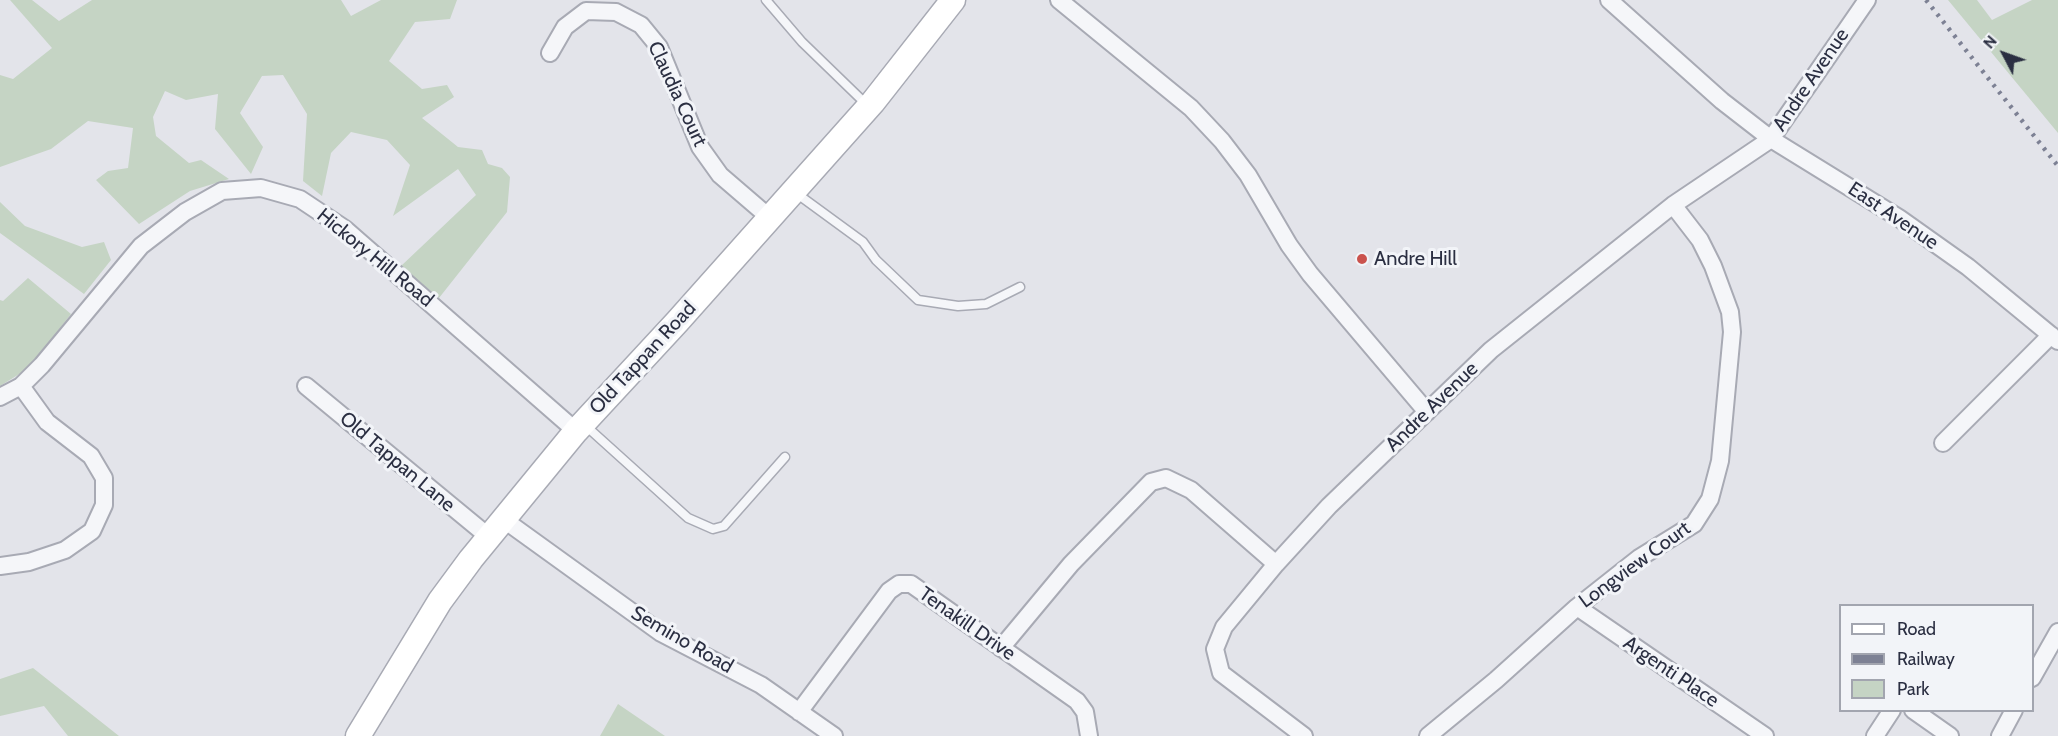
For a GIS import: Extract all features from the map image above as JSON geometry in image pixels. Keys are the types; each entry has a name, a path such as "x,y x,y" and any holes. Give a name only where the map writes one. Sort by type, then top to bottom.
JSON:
{"main road":[{"name":"Old Tappan Road","path":"358,736 440,602 496,528 579,427 869,107 953,0"}],"street":[{"path":"1059,0 1191,108 1222,141 1248,175 1289,245 1310,274 1427,412"},
{"name":"East Avenue","path":"1610,0 1722,101 1771,139 1899,218 1968,267 2054,338"},
{"name":"Andre Avenue","path":"1276,564 1329,506 1491,350 1673,205 1771,139 1867,0"},
{"name":"Claudia Court","path":"550,53 565,27 586,12 616,12 641,25 659,47 700,147 720,175 770,218"},
{"name":"Hickory Hill Road","path":"0,397 21,386 42,364 141,246 185,212 222,191 261,188 300,199 345,229 579,427"},
{"name":"Longview Court","path":"1430,735 1496,680 1576,607 1639,558 1694,524 1704,511 1720,461 1732,332 1730,312 1724,292 1704,249 1673,205"},
{"path":"1943,443 2054,338"},
{"path":"0,566 29,562 65,550 92,531 104,505 104,478 91,456 47,422 21,386"},
{"name":"Old Tappan Lane","path":"306,386 496,528"},
{"path":"1001,648 1078,557 1151,482 1166,478 1180,482 1276,564 1217,638 1216,661 1221,673 1304,736"},
{"name":"Semino Road","path":"496,528 661,633 760,685 834,736"},
{"name":"Tenakill Drive","path":"799,712 885,597 898,584 911,584 1077,701 1085,712 1089,736"},
{"name":"Argenti Place","path":"1576,607 1765,736"},
{"path":"2034,674 2058,632"},
{"path":"1875,736 1891,712"},
{"path":"1914,712 1950,736"},
{"path":"2000,736 2013,712"}],"lane":[{"path":"766,0 802,42 869,107"},
{"path":"794,191 863,242 876,260 918,300 958,306 986,304 1020,287"},
{"path":"579,427 688,518 712,529 724,526 785,457"}],"green space":[{"path":"10,0 32,0 59,21 92,0 341,0 351,16 381,0 457,0 450,19 415,22 389,61 422,89 447,85 454,97 422,118 458,147 482,150 488,164 502,168 510,177 507,212 439,298 401,266 476,195 458,169 393,216 410,165 387,140 351,132 331,153 322,196 303,181 307,114 283,75 262,76 240,113 263,147 251,174 215,129 218,94 186,100 165,91 153,117 156,136 189,163 201,160 229,179 190,191 139,224 96,180 108,171 128,168 133,128 88,121 51,149 0,167 0,75 13,79 52,48"},
{"path":"1948,0 1977,0 1992,20 2032,0 2058,0 2058,133"},
{"path":"0,202 25,226 82,247 104,242 111,260 84,294 0,233"},
{"path":"28,278 71,314 29,368 0,386 0,300 3,301"},
{"path":"33,668 119,736 68,736 44,706 0,716 0,679"},
{"path":"618,704 665,736 600,736"}],"railway":[{"path":"1926,0 2058,166"}],"place":[{"name":"Andre Hill","path":"1362,259"}]}
